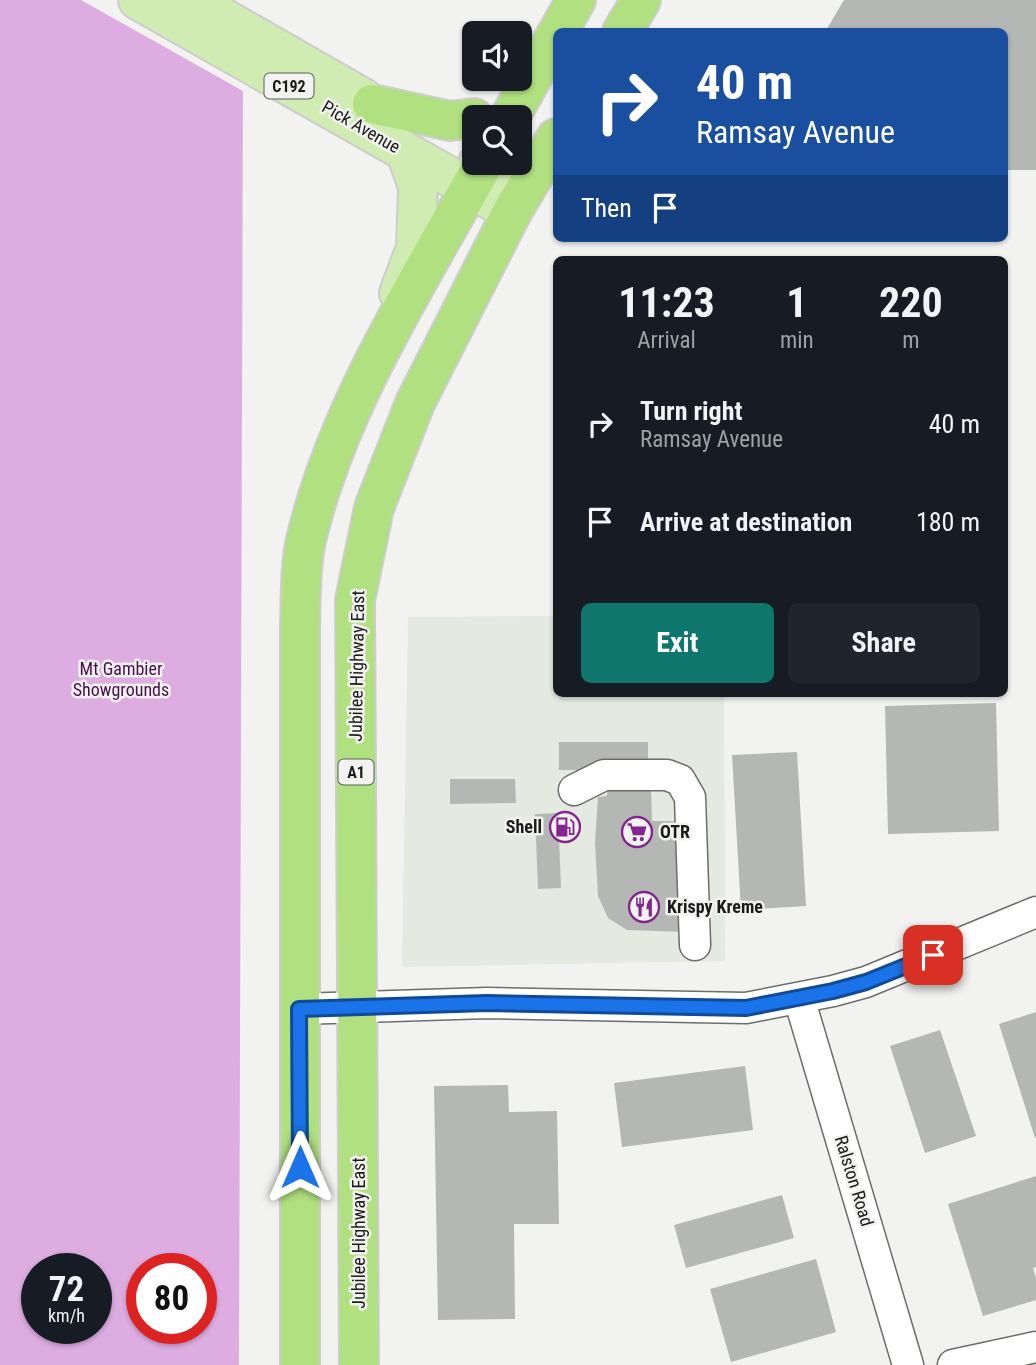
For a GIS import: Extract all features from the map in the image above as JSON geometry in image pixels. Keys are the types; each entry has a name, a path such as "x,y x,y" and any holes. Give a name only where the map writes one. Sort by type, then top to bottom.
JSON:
{"highway":[{"path":"560,28 576,0"},
{"path":"624,28 641,0"},
{"path":"498,105 551,44"},
{"path":"517,105 551,44"},
{"path":"372,104 450,121 462,120"},
{"name":"Jubilee Highway East","path":"359,1365 355,600 374,508 415,403 518,201 553,143"},
{"path":"300,1365 300,625 306,541 341,435 395,325 474,175"}],"main road":[{"name":"Pick Avenue","path":"138,0 181,6 261,38 462,158"},
{"path":"229,0 238,20 261,38"},
{"name":"Pick Avenue","path":"181,6 406,153 462,165"},
{"path":"395,325 393,313 416,248 418,186 406,153"},
{"name":"Pick Avenue","path":"486,175 518,201"}],"street":[{"path":"575,790 604,775 667,775 680,780 690,797 695,945"},
{"path":"299,1009 358,1005 487,1003 746,1008 866,982 1036,912"},
{"name":"Ralston Road","path":"799,998 908,1365"},
{"path":"953,1365 1036,1347"}],"shaded area":[{"name":"Shell","path":"553,616 553,697 724,697 725,961 402,967 408,617"}],"green space":[{"name":"Mt Gambier Showgrounds","path":"0,0 81,0 243,91 239,1365 0,1365"}],"building":[{"path":"844,0 1036,0 1036,170 1008,170 1008,28 827,28"},
{"path":"996,703 999,831 888,834 885,706"},
{"path":"559,742 648,742 648,770 559,770"},
{"path":"797,752 806,906 741,910 732,755"},
{"path":"450,779 515,779 516,803 450,804"},
{"name":"OTR","path":"608,787 651,787 652,821 677,821 678,887 685,886 685,932 627,930 608,918 598,896 595,843 598,797 607,796"},
{"path":"558,813 561,888 538,889 535,814"},
{"path":"1036,1012 1036,1138 1035,1138 999,1024"},
{"path":"940,1030 976,1136 925,1153 890,1046"},
{"path":"745,1066 753,1130 622,1147 614,1083"},
{"path":"508,1085 509,1112 557,1111 559,1224 514,1224 515,1319 438,1320 434,1086"},
{"path":"1036,1176 1036,1267 1033,1268 1036,1300 983,1316 948,1204"},
{"path":"782,1195 794,1238 686,1268 674,1225"},
{"path":"816,1259 836,1332 731,1362 710,1289"}],"place":[{"name":"Shell","path":"565,827"},
{"name":"OTR","path":"637,832"},
{"name":"Krispy Kreme","path":"644,907"}],"route":[{"path":"300,1167 299,1009 358,1005 487,1003 746,1008 866,982 933,955"}]}
